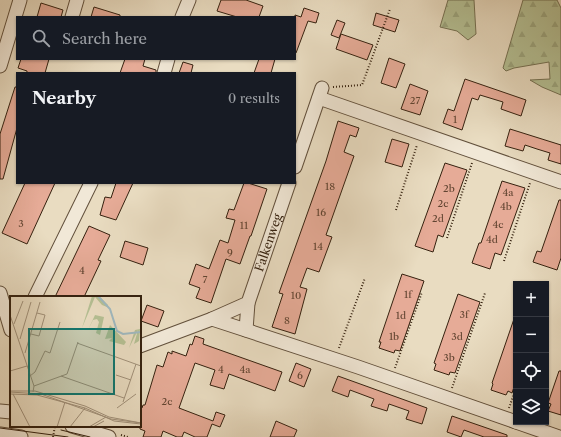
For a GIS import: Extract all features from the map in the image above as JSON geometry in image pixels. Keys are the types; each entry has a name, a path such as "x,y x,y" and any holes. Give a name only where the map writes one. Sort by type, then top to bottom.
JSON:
{"street":[{"path":"17,16 20,0"},
{"path":"72,16 77,0"},
{"path":"182,16 189,0"},
{"path":"0,66 13,38 16,22"},
{"path":"164,72 168,60"},
{"path":"296,163 320,93 425,135 561,182"},
{"path":"35,296 90,184"},
{"name":"Falkenweg","path":"246,330 248,303 289,184"},
{"path":"0,293 9,313"},
{"path":"141,346 212,319 248,303"},
{"path":"212,319 335,359 513,421"},
{"path":"0,411 10,412"},
{"path":"524,425 559,437"},
{"path":"0,434 22,437 26,427"},
{"path":"75,427 109,437"}],"path":[{"path":"320,93 362,85 390,10"},
{"path":"396,210 425,135"},
{"path":"447,238 476,152"},
{"path":"504,261 534,172"},
{"path":"335,359 365,278"},
{"path":"391,378 422,292"},
{"path":"449,398 484,293"},
{"path":"53,437 55,427"}],"green space":[{"path":"448,0 474,0 476,34 468,40 457,31 440,27"},
{"path":"523,0 557,0 561,8 561,95 530,80 550,79 549,62 514,68 506,71 503,68"}],"building":[{"path":"221,0 246,0 263,6 259,16 234,16 217,11"},
{"path":"41,3 63,10 61,16 37,16"},
{"path":"94,7 120,15 120,16 91,16"},
{"path":"304,8 319,13 316,23 308,21 296,53 295,15 301,17"},
{"path":"376,13 399,20 395,32 373,25"},
{"path":"337,20 345,23 339,38 331,35"},
{"path":"341,34 373,45 367,60 336,49"},
{"path":"389,58 405,64 396,88 381,83"},
{"path":"21,60 49,60 45,72 27,72 18,68"},
{"path":"125,60 145,60 143,66 156,70 156,72 120,72"},
{"path":"259,60 275,60 271,72 254,72"},
{"path":"183,62 193,65 191,72 179,72"},
{"path":"465,79 526,100 521,116 501,109 503,102 480,95 478,100 472,98 462,130 443,123 448,109 454,111"},
{"path":"410,84 428,91 420,115 401,109"},
{"path":"16,87 16,132 3,179 0,179 0,134"},
{"path":"338,121 359,128 356,137 350,135 344,152 354,156 326,235 332,237 319,272 307,268 300,287 307,289 295,334 272,327 283,294 279,293 326,161"},
{"path":"510,129 561,145 561,164 548,160 550,153 525,145 523,151 505,146"},
{"path":"392,139 409,144 402,167 385,162"},
{"path":"445,163 467,170 443,237 438,235 433,252 415,246"},
{"path":"502,181 525,188 501,255 495,253 490,269 472,263 479,243 481,243"},
{"path":"25,184 55,184 27,244 2,233"},
{"path":"116,184 133,184 116,220 100,215 105,197 111,198"},
{"path":"244,184 251,184 267,189 240,264 226,259 211,303 196,298 200,288 189,284 196,264 209,269 220,240 228,243 235,220 226,218 229,209 234,210"},
{"path":"559,200 561,200 561,258 557,270 533,262 537,251 541,252"},
{"path":"89,226 110,235 98,260 101,261 84,296 55,296"},
{"path":"125,241 148,248 143,265 120,257"},
{"path":"402,274 424,281 400,351 395,350 394,353 379,348 381,342 379,342"},
{"path":"458,294 480,302 455,373 450,372 449,375 434,370 436,364 434,363"},
{"path":"147,305 164,311 158,327 141,321"},
{"path":"513,322 512,393 508,391 506,395 491,390"},
{"path":"195,336 204,339 203,344 282,372 275,391 229,374 224,389 210,385 215,370 195,363 179,408 213,421 216,412 225,415 220,427 212,424 207,437 195,437 184,432 182,437 177,437 163,431 161,437 143,437 145,431 140,429 141,408 145,405 157,365 163,367 168,352 172,354 172,351 186,356 190,344 192,345"},
{"path":"296,363 311,369 304,387 289,381"},
{"path":"559,371 561,371 561,415 549,411 551,404 549,403"},
{"path":"338,376 427,408 422,424 406,419 409,411 389,404 387,411 371,406 374,399 350,390 348,397 332,391"},
{"path":"452,416 507,435 507,437 484,437 464,430 461,437 447,432"},
{"path":"276,421 297,430 294,437 270,437"}],"tram line":[{"path":"0,428 68,437"},
{"path":"61,430 90,437"}]}
